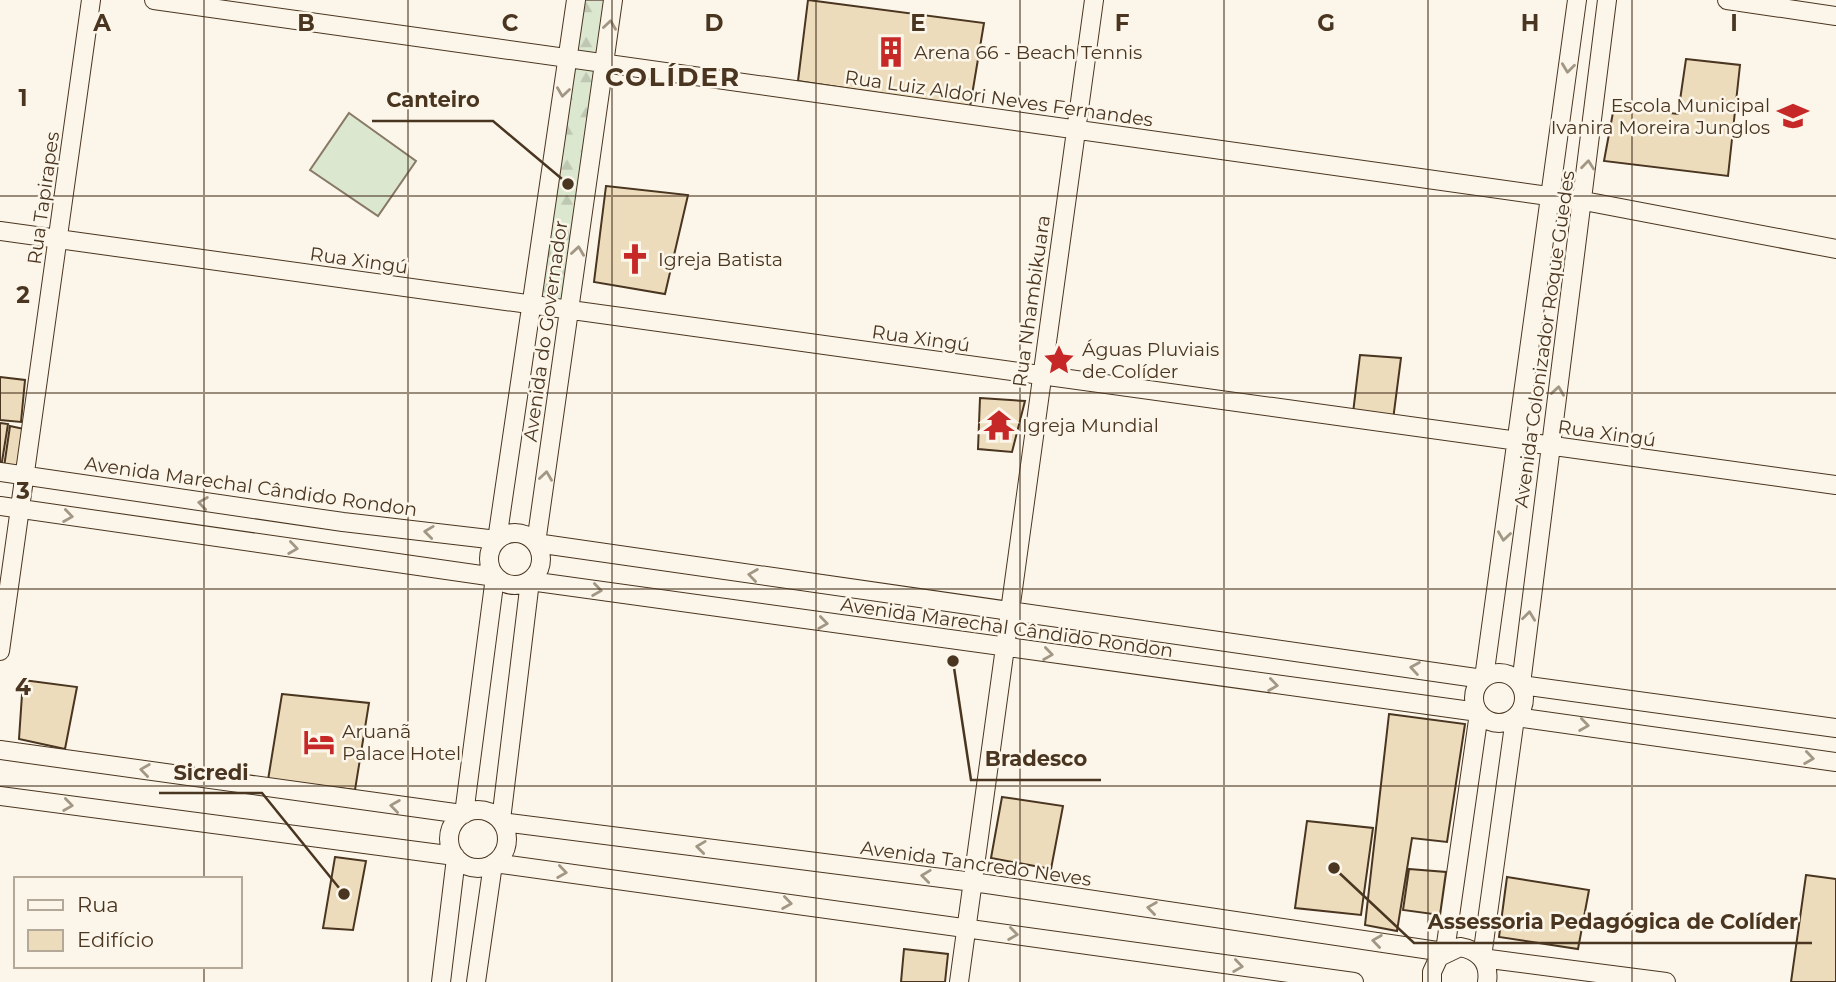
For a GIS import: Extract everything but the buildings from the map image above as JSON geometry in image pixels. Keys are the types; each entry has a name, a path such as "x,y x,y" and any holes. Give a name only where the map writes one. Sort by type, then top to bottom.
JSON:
{"street":[{"name":"Rua Tapirapes","path":"0,651 91,0"},
{"name":"Rua Luiz Aldori Neves Fernandes","path":"154,0 1552,196 1836,249"},
{"name":"Avenida do Governador","path":"497,540 576,0"},
{"name":"Avenida do Governador","path":"536,543 613,0"},
{"name":"Rua Nhambikuara","path":"959,982 1094,0"},
{"name":"Avenida Colonizador Roque Guedes","path":"1483,678 1552,196 1577,0"},
{"name":"Avenida Colonizador Roque Guedes","path":"1521,685 1584,201 1607,0"},
{"path":"1727,0 1836,16"},
{"name":"Rua Xingú","path":"0,231 1836,485"},
{"name":"Avenida Marechal Cândido Rondon","path":"0,472 343,522 497,540"},
{"path":"0,506 495,577 515,586 530,581"},
{"path":"463,814 495,577 488,562 497,540 504,535 521,534 536,543 541,559 540,567 530,581 502,821 508,840 506,849 494,863 476,982"},
{"name":"Avenida Marechal Cândido Rondon","path":"536,543 1483,678"},
{"name":"Avenida Marechal Cândido Rondon","path":"530,581 1478,713"},
{"path":"1432,982 1434,964 1445,951 1478,713 1475,691 1483,678 1499,672 1508,674 1521,685 1836,728"},
{"path":"1487,982 1487,965 1482,958 1516,718 1524,706 1521,685"},
{"path":"1478,713 1492,723 1508,722 1516,718 1836,762"},
{"path":"0,750 463,814"},
{"path":"0,796 456,857 474,868 494,863 1354,982"},
{"path":"441,982 456,857 449,840 450,830 463,814 470,810 488,811 502,821"},
{"name":"Avenida Tancredo Neves","path":"502,821 973,882 1445,951 1468,948 1482,958"},
{"path":"1482,958 1666,982"}],"green space":[{"path":"577,0 612,0 604,60 569,55"},
{"path":"568,58 604,64 569,309 532,303"},
{"path":"349,113 416,161 378,216 310,170"}],"place":[{"name":"Arena 66 - Beach Tennis","path":"891,52"},
{"name":"Escola Municipal Ivanira Moreira Junglos","path":"1793,116"},
{"name":"Canteiro","path":"568,184"},
{"name":"Igreja Batista","path":"635,259"},
{"name":"Águas Pluviais de Colíder","path":"1059,360"},
{"name":"Igreja Mundial","path":"999,425"},
{"name":"Bradesco","path":"953,661"},
{"name":"Aruanã Palace Hotel","path":"319,742"},
{"name":"Assessoria Pedagógica de Colíder","path":"1334,868"},
{"name":"Sicredi","path":"344,894"}],"district":[{"name":"COLÍDER","path":"673,77"}]}
